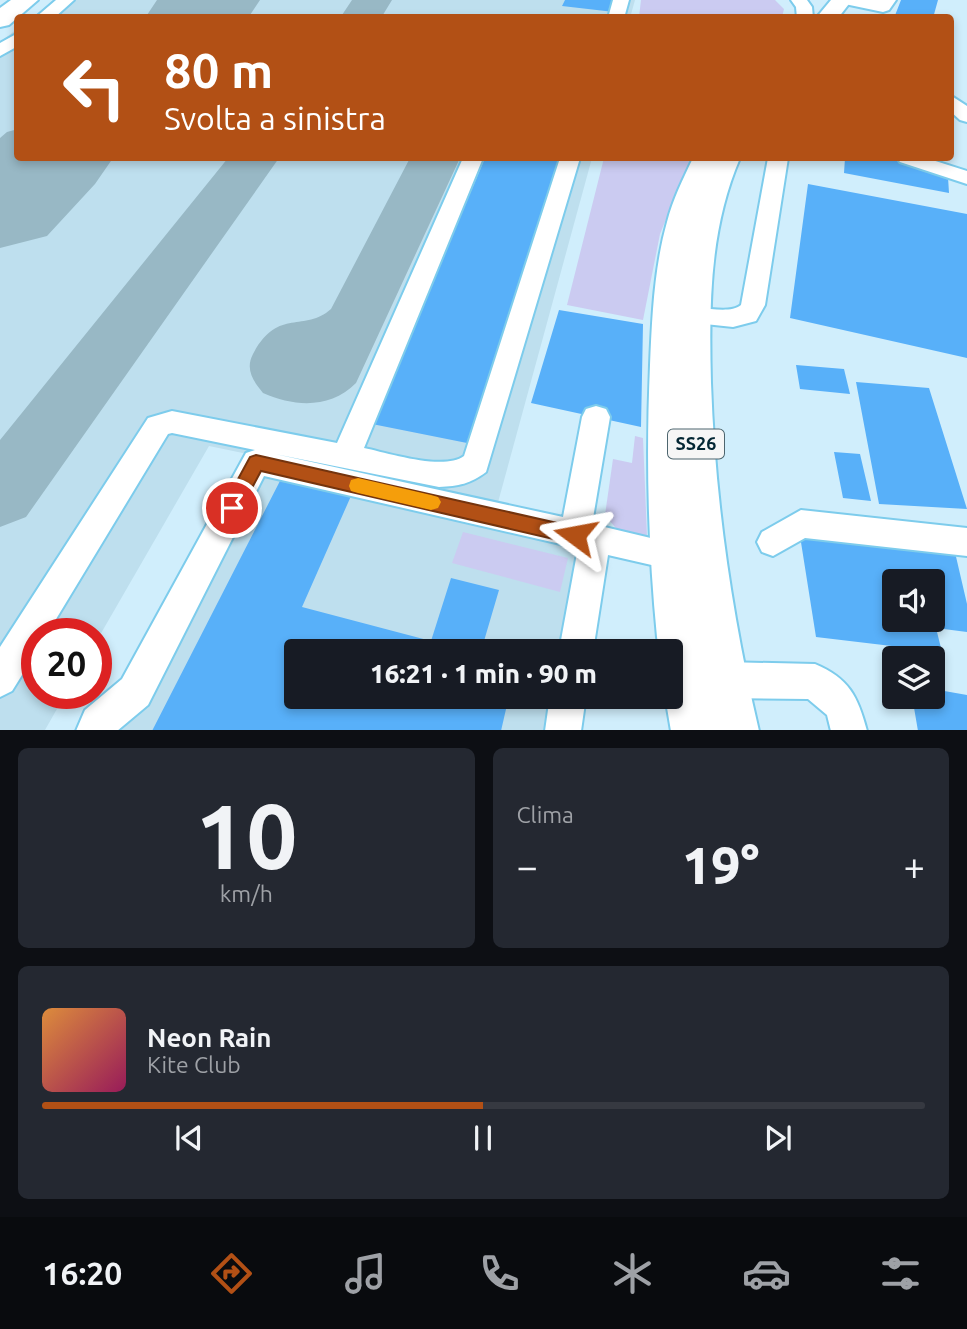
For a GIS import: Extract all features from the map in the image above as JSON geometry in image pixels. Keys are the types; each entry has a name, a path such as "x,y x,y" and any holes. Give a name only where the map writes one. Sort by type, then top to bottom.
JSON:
{"highway":[{"path":"0,5 7,0"},
{"path":"0,20 26,0"}],"main road":[{"path":"809,14 821,0"},
{"path":"830,14 844,0"},
{"name":"SS26","path":"694,730 676,623 669,555 665,398 672,267 685,207 705,161"},
{"name":"SS26","path":"725,161 707,217 699,261 694,401 701,531 711,617 736,730"}],"street":[{"path":"577,639 596,417"}],"lane":[{"path":"48,14 66,0"},
{"path":"844,0 883,7 888,0"},
{"path":"346,457 472,161"},
{"path":"0,678 158,426 172,422 439,475 462,474 476,463 569,161"},
{"path":"695,316 733,318 747,315 753,305 777,161"},
{"path":"916,161 967,178"},
{"path":"94,730 98,723 135,692 256,462 669,555"},
{"path":"773,542 801,524 967,542"},
{"path":"724,680 815,682 842,705 849,730"},
{"path":"563,730 566,709"}],"shaded area":[{"path":"54,0 635,0 631,14 37,14"},
{"path":"641,0 775,0 784,9 783,14 639,14"},
{"path":"14,31 14,161 591,161 497,506 209,446 110,618 21,618 21,709 57,709 45,730 0,730 0,42"},
{"path":"603,161 690,161 660,234 643,320 567,305"},
{"path":"635,436 643,438 647,536 619,532 605,515 613,459 632,463"},
{"path":"265,473 584,547 567,639 284,639 284,709 555,709 551,730 122,730"},
{"path":"463,532 568,558 560,592 452,563"}],"building":[{"path":"565,0 617,0 614,12 562,6"},
{"path":"901,0 938,0 934,14 896,14"},
{"path":"484,161 558,161 467,443 372,424"},
{"path":"845,161 902,161 948,177 949,193 844,173"},
{"path":"808,184 967,214 967,358 790,318"},
{"path":"559,310 643,324 641,427 531,403"},
{"path":"796,365 844,369 850,394 800,389"},
{"path":"856,382 929,388 967,509 879,504"},
{"path":"834,452 860,454 871,501 843,498"},
{"path":"281,479 351,496 302,607 423,639 284,639 284,709 506,709 501,730 153,730"},
{"path":"800,536 954,548 967,604 967,632 945,629 945,569 882,569 882,632 937,632 940,646 892,646 816,637"},
{"path":"451,578 499,590 485,639 432,639"},
{"path":"945,691 967,695 967,730 918,730 914,709 945,709"}],"taxiway":[{"path":"214,0 218,14"},
{"path":"363,14 372,0"},
{"path":"0,495 252,161"},
{"path":"352,325 336,338 300,343 292,347 285,354 281,370 286,376 304,380 325,374 333,366 434,161"}],"runway":[{"path":"198,14 212,0"},
{"path":"0,207 48,161"}],"slow traffic":[{"path":"358,486 431,502"}],"route":[{"path":"232,508 256,462 575,535"}]}
